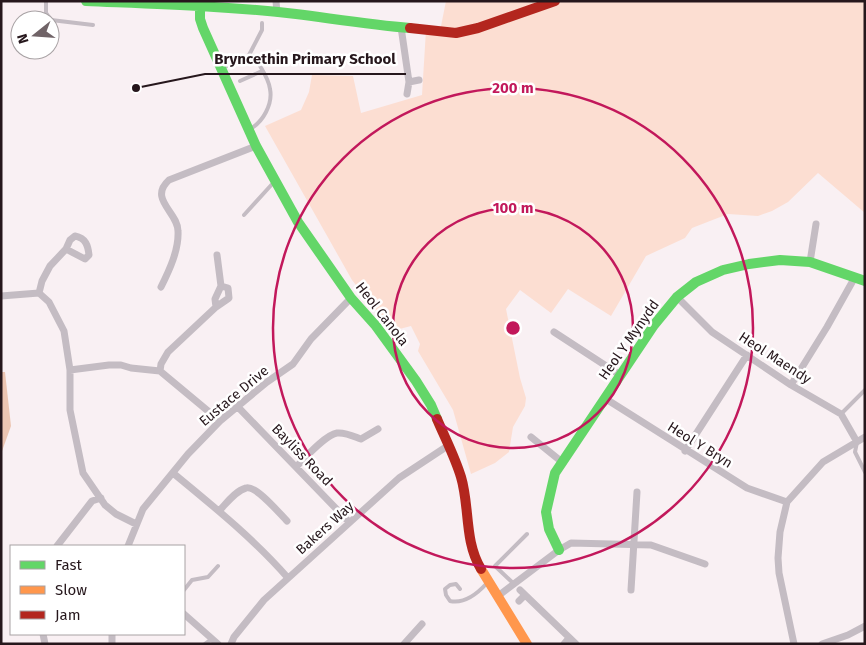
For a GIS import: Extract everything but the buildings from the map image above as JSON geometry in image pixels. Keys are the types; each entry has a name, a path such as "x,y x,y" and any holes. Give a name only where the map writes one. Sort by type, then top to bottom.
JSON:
{"street":[{"path":"86,1 243,6 277,13 456,33 478,28 555,1"},
{"path":"276,1 277,13"},
{"name":"Heol Canola","path":"200,6 200,19 203,28 256,146 298,222 350,298 376,326 431,405 461,477 472,550 476,561 527,644"},
{"path":"401,28 409,82 408,94"},
{"path":"409,82 419,80"},
{"path":"161,287 176,249 178,234 178,225 175,219 162,202 164,185 169,180 256,146"},
{"path":"810,262 816,224"},
{"path":"39,293 50,266 66,249"},
{"path":"216,307 215,299 221,286 217,254"},
{"name":"Heol Y Mynydd","path":"559,550 550,529 546,512 555,473 654,325 677,297 696,282 723,270 780,260 810,262 860,279"},
{"path":"791,385 860,279"},
{"path":"160,372 161,364 168,352 216,307 229,298 228,288 221,286"},
{"path":"1,296 39,293 49,302 64,331 70,370 70,410 83,472 101,498 116,514 136,524"},
{"name":"Heol Maendy","path":"677,297 712,332 791,385 841,414"},
{"name":"Eustace Drive","path":"128,545 143,509 173,472 220,420 294,364 310,339 350,298"},
{"path":"554,332 620,375"},
{"path":"685,451 747,355"},
{"path":"70,370 121,365 160,372 220,420"},
{"name":"Heol Y Bryn","path":"606,399 685,451 747,488 787,502"},
{"name":"Bayliss Road","path":"237,406 349,522"},
{"path":"841,414 857,442"},
{"path":"296,467 327,438 335,434 343,433 360,439 378,429"},
{"path":"531,437 562,462"},
{"path":"794,644 779,573 778,558 780,532 787,502 823,462 865,437"},
{"name":"Bakers Way","path":"231,644 234,637 264,600 349,522 398,478 449,445"},
{"path":"173,472 219,511 273,561 288,578"},
{"path":"219,511 240,491 248,487 255,489 287,521"},
{"path":"632,590 637,492"},
{"path":"58,545 92,501 101,498"},
{"path":"498,596 513,583 571,543 651,545 703,563 697,570"},
{"path":"519,602 522,592 567,641 576,644"},
{"path":"185,615 218,644"},
{"path":"404,644 422,624"},
{"path":"822,644 848,635 865,626"}],"lane":[{"path":"46,1 46,13 51,20 94,24"},
{"path":"248,57 262,30 262,23"},
{"path":"222,68 248,57 254,57 270,87 270,96 265,113 259,122 249,130"},
{"path":"240,81 262,71"},
{"path":"244,215 275,181"},
{"path":"841,414 865,390"},
{"path":"857,442 855,452 865,472"},
{"path":"513,583 495,567 527,534"},
{"path":"185,589 192,580 208,577 218,566"},
{"path":"460,589 456,584 450,585 445,589 450,601 456,602 469,598 488,582"},
{"path":"205,644 212,638"}],"shaded area":[{"path":"446,1 865,1 865,213 818,173 788,202 772,211 758,216 728,214 692,228 685,238 646,256 611,316 568,289 551,313 520,290 506,309 526,398 525,406 513,427 509,452 495,463 471,474 453,410 418,351 420,344 411,326 392,331 352,280 265,126 301,110 309,92 312,75 353,76 361,113 422,95 426,30 440,31"},
{"path":"1,372 5,372 11,426 1,454"}],"traffic: fast":[{"path":"86,1 244,9 410,28"},
{"path":"200,6 200,19 203,28 256,146 298,222 351,298 376,326 416,381 431,405 437,419"},
{"path":"559,550 549,529 546,512 555,473 654,325 677,297 696,282 723,270 780,260 810,262 865,281"}],"traffic: slow":[{"path":"481,569 527,644"}],"traffic: jam":[{"path":"410,28 456,33 478,28 555,1"},
{"path":"437,419 461,477 472,547 481,569"}],"place":[{"name":"Bryncethin Primary School","path":"136,88"}]}
